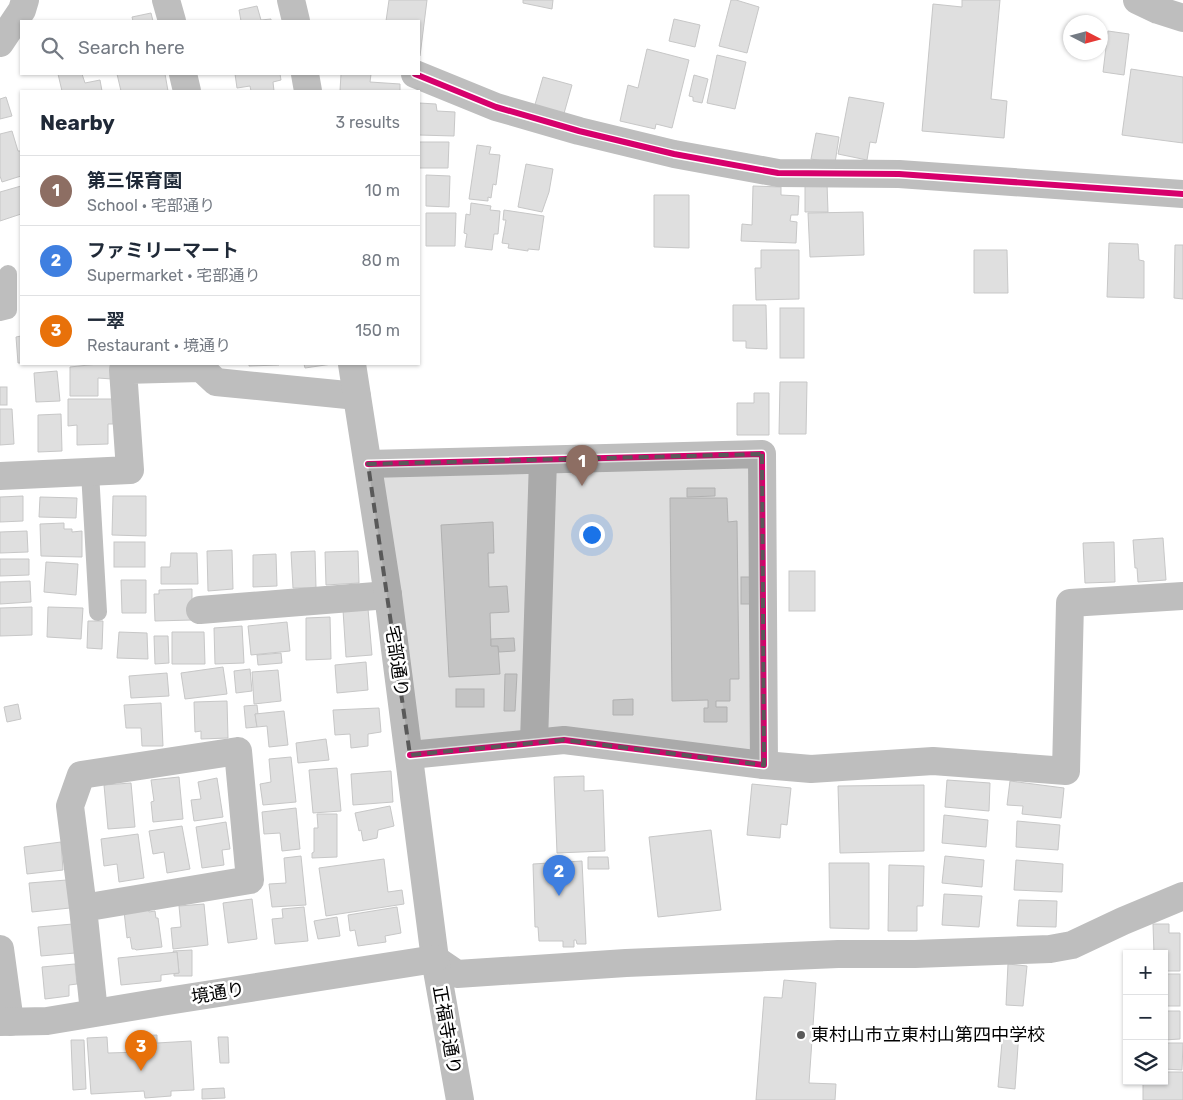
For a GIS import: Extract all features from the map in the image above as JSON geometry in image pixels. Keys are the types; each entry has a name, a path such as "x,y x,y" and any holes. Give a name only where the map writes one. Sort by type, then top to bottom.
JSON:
{"street":[{"path":"0,43 22,10 25,0"},
{"path":"166,0 172,20"},
{"path":"291,0 296,20"},
{"path":"1137,0 1158,10 1183,18"},
{"path":"183,75 187,90"},
{"path":"305,75 308,90"},
{"path":"418,75 496,107 579,131 674,154 778,173 899,174 1183,194"},
{"name":"宅部通り","path":"352,365 388,596 435,959"},
{"path":"0,476 130,470 123,370 201,366 216,382 357,396"},
{"path":"368,464 762,454 764,765"},
{"path":"534,742 543,460"},
{"path":"200,610 388,596"},
{"path":"410,755 564,740 810,769 933,761 1066,771 1070,603 1183,596"},
{"path":"83,908 250,880 238,751 81,775 70,806 94,1012"},
{"path":"435,959 458,974 626,963 828,954 915,954 1050,949 1072,945 1183,896"},
{"path":"0,949 5,1022"},
{"name":"境通り","path":"5,1022 47,1022 94,1012 435,959"},
{"name":"正福寺通り","path":"435,959 460,1100"}],"lane":[{"path":"0,312 8,310 8,274"},
{"path":"90,472 98,612"}],"highlighted area":[{"path":"762,454 764,765 564,740 410,755 368,464"}],"building":[{"path":"389,0 427,0 420,56 420,20 386,20"},
{"path":"523,0 553,0 552,9 523,3"},
{"path":"731,0 759,7 747,53 719,46"},
{"path":"962,0 1000,0 991,99 1007,101 1004,138 922,131 933,4 962,7"},
{"path":"257,6 261,20 241,20 239,10"},
{"path":"151,13 153,20 133,20 132,17"},
{"path":"674,19 700,25 695,47 669,41"},
{"path":"1108,31 1129,34 1124,75 1103,72 1104,60 1108,60"},
{"path":"647,49 689,60 672,128 656,124 655,129 620,121 628,85 638,88"},
{"path":"717,55 746,62 735,109 707,103"},
{"path":"1131,69 1183,77 1183,143 1122,135"},
{"path":"58,75 82,75 85,83 100,80 102,90 62,90"},
{"path":"117,75 165,75 168,90 121,90"},
{"path":"235,75 280,75 281,80 273,82 274,90 251,90 250,86 237,88"},
{"path":"341,75 371,75 370,82 400,84 400,90 340,90"},
{"path":"694,75 708,79 702,103 693,101 693,97 689,96"},
{"path":"543,77 572,85 563,117 534,108"},
{"path":"6,97 12,116 0,119 0,99"},
{"path":"849,97 884,103 876,143 870,142 867,160 838,154"},
{"path":"420,103 436,104 437,111 455,112 454,136 420,135"},
{"path":"12,131 18,151 20,151 20,176 2,182 0,176 0,134"},
{"path":"816,133 839,137 835,163 811,159"},
{"path":"420,142 449,142 448,168 420,168"},
{"path":"477,145 491,147 489,154 500,155 496,185 493,184 491,198 488,197 488,201 469,199"},
{"path":"526,164 553,169 549,192 542,212 518,207"},
{"path":"426,175 450,176 449,207 426,206"},
{"path":"805,183 827,183 828,212 805,212"},
{"path":"20,186 20,214 0,221 0,192"},
{"path":"753,186 781,187 781,195 799,196 798,215 791,215 790,221 797,222 796,243 741,241 742,224 752,225"},
{"path":"654,195 689,195 689,248 654,247"},
{"path":"471,203 491,206 490,210 500,211 498,234 494,234 492,250 465,247 467,234 464,233 466,214 470,215"},
{"path":"504,210 544,216 539,250 528,249 528,251 508,248 509,244 502,243 506,220 503,220"},
{"path":"863,212 864,255 810,257 808,213"},
{"path":"426,213 456,213 455,246 426,246"},
{"path":"1109,243 1138,244 1139,260 1144,261 1144,298 1107,297"},
{"path":"1175,245 1183,245 1183,299 1174,298"},
{"path":"761,250 799,250 799,299 756,300 755,268 761,268"},
{"path":"974,250 1007,250 1008,293 974,293"},
{"path":"733,305 766,305 767,349 746,348 746,341 733,341"},
{"path":"780,308 804,308 804,358 780,358"},
{"path":"20,336 20,363 18,363 16,337"},
{"path":"112,365 112,379 98,378 98,396 70,396 70,367"},
{"path":"304,365 325,365 305,368"},
{"path":"57,371 60,401 36,402 34,373"},
{"path":"780,382 807,382 806,434 779,434"},
{"path":"0,387 7,387 7,405 0,405"},
{"path":"754,393 769,393 769,435 737,435 737,403 754,403"},
{"path":"68,399 113,399 113,424 108,424 108,444 77,445 77,425 68,426"},
{"path":"0,409 12,409 14,444 0,445"},
{"path":"61,414 62,451 38,452 38,415"},
{"path":"687,488 715,488 715,496 687,497"},
{"path":"23,496 23,521 0,522 0,497"},
{"path":"113,496 146,496 146,536 112,535"},
{"path":"40,497 77,498 76,518 39,517"},
{"path":"670,498 727,498 728,522 737,521 739,679 730,679 730,701 716,701 716,707 727,707 727,722 704,722 704,708 708,708 708,700 672,701"},
{"path":"493,522 494,553 488,553 489,587 507,586 509,612 490,613 491,646 498,646 500,674 449,677 441,525"},
{"path":"64,523 64,529 72,529 72,532 82,531 82,557 41,556 40,524"},
{"path":"27,531 28,552 0,553 0,532"},
{"path":"1163,538 1166,580 1138,582 1133,540"},
{"path":"114,542 145,542 145,567 114,567"},
{"path":"1114,542 1115,582 1085,583 1083,543"},
{"path":"232,550 233,589 208,591 207,551"},
{"path":"315,551 316,588 293,588 291,552"},
{"path":"358,551 359,583 326,585 325,552"},
{"path":"171,553 197,553 198,584 161,584 161,567 170,567"},
{"path":"276,554 277,586 253,587 253,555"},
{"path":"0,559 29,559 29,575 0,576"},
{"path":"46,562 78,564 76,595 44,592"},
{"path":"789,571 815,571 815,611 789,611"},
{"path":"741,577 750,577 750,604 741,604"},
{"path":"121,580 146,580 146,613 122,613"},
{"path":"30,581 31,602 0,604 0,582"},
{"path":"192,589 192,620 155,621 154,594 159,594 159,590"},
{"path":"32,607 32,635 0,636 0,608"},
{"path":"48,607 83,608 81,639 47,637"},
{"path":"368,609 372,655 346,657 343,610"},
{"path":"330,617 331,659 306,660 306,618"},
{"path":"88,621 103,621 102,649 87,648"},
{"path":"287,622 290,651 251,655 248,626"},
{"path":"242,626 244,663 215,664 214,628"},
{"path":"119,632 147,633 148,659 117,658"},
{"path":"172,632 204,632 205,664 172,664"},
{"path":"154,636 168,636 169,663 155,664"},
{"path":"514,638 515,651 499,652 498,646 491,646 491,639"},
{"path":"281,653 282,663 258,665 257,655"},
{"path":"366,662 368,690 337,693 335,665"},
{"path":"223,667 227,694 185,699 181,673"},
{"path":"250,669 252,691 236,693 234,671"},
{"path":"278,670 281,701 254,704 252,672"},
{"path":"167,673 169,696 131,698 129,676"},
{"path":"505,674 517,674 515,711 504,711"},
{"path":"456,689 484,689 484,707 456,707"},
{"path":"633,699 633,715 613,715 613,700"},
{"path":"227,701 228,738 201,739 201,731 195,732 194,702"},
{"path":"161,703 163,746 142,746 141,728 126,728 124,705"},
{"path":"18,704 21,719 7,722 4,707"},
{"path":"257,705 258,714 255,714 257,727 246,728 244,706"},
{"path":"379,708 381,732 368,734 368,746 351,748 350,734 335,735 333,710"},
{"path":"284,711 288,745 269,747 267,726 257,727 255,714"},
{"path":"326,739 329,760 298,763 296,743"},
{"path":"291,757 296,802 263,805 260,784 271,782 269,759"},
{"path":"337,768 341,811 313,813 309,770"},
{"path":"391,771 393,802 353,805 351,774"},
{"path":"584,776 584,791 603,790 605,851 557,853 554,777"},
{"path":"179,777 183,819 153,822 151,802 154,801 151,780"},
{"path":"217,778 223,817 194,821 191,800 201,799 198,782"},
{"path":"947,780 990,783 989,811 945,807"},
{"path":"1010,781 1064,788 1061,818 1022,814 1023,806 1007,805"},
{"path":"131,783 135,827 108,829 104,785"},
{"path":"752,784 791,788 787,825 781,824 780,838 747,835"},
{"path":"924,785 924,851 840,853 838,786"},
{"path":"390,806 394,826 378,830 377,838 363,841 355,813"},
{"path":"296,808 300,849 282,851 280,833 264,834 262,812"},
{"path":"317,814 337,814 337,857 312,858 312,853 314,852 314,828 318,828"},
{"path":"944,815 988,820 986,847 942,843"},
{"path":"1017,821 1060,825 1058,850 1016,847"},
{"path":"226,822 230,849 222,850 224,865 202,868 196,827"},
{"path":"182,826 190,869 167,873 164,852 153,854 149,831"},
{"path":"711,830 721,910 658,917 649,837"},
{"path":"138,834 144,878 119,882 117,864 104,866 101,839"},
{"path":"61,842 63,870 27,874 24,847"},
{"path":"301,856 306,905 272,907 269,884 286,883 284,858"},
{"path":"945,856 984,860 982,887 942,883"},
{"path":"588,857 608,857 609,869 588,869"},
{"path":"384,859 388,892 402,890 404,904 326,916 319,868"},
{"path":"1016,860 1063,864 1062,892 1014,890"},
{"path":"582,861 586,944 577,944 576,940 574,940 574,947 563,947 563,941 539,941 538,927 535,927 533,864"},
{"path":"829,863 869,863 869,929 830,928"},
{"path":"889,865 924,866 923,906 917,906 917,931 888,931"},
{"path":"67,880 70,908 32,912 29,883"},
{"path":"944,894 982,896 979,927 942,925"},
{"path":"252,899 257,939 228,943 223,903"},
{"path":"1019,900 1057,901 1056,927 1017,926"},
{"path":"204,904 208,945 173,949 171,928 181,927 179,906"},
{"path":"304,907 308,941 275,944 272,919 283,918 282,909"},
{"path":"397,907 401,933 385,936 386,942 358,946 355,930 350,931 348,915"},
{"path":"148,908 149,912 155,911 156,918 158,918 162,947 132,949 130,937 127,938 124,911"},
{"path":"337,917 340,936 318,939 314,921"},
{"path":"73,924 75,953 41,956 38,927"},
{"path":"1153,924 1169,924 1169,933 1180,933 1180,971 1168,971 1168,950 1154,950"},
{"path":"192,950 192,976 174,976 174,974 179,973 177,952 174,953 173,951"},
{"path":"177,952 179,973 161,975 161,981 121,985 118,958"},
{"path":"75,964 77,984 69,985 69,996 45,999 42,967"},
{"path":"1008,964 1027,966 1023,1006 1006,1005"},
{"path":"1168,974 1180,974 1180,1006 1168,1006"},
{"path":"784,980 816,983 809,1083 836,1084 835,1100 756,1100 764,997 782,998"},
{"path":"1168,1011 1180,1011 1180,1039 1168,1040"},
{"path":"1003,1031 1019,1032 1015,1089 998,1087"},
{"path":"157,1035 157,1043 191,1041 194,1090 171,1091 171,1096 145,1098 144,1091 91,1094 87,1038 107,1037 108,1053 140,1052 139,1036"},
{"path":"218,1037 228,1037 229,1063 220,1063"},
{"path":"71,1040 84,1040 86,1089 73,1090"},
{"path":"1168,1043 1183,1043 1182,1070 1168,1069"},
{"path":"1168,1072 1183,1072 1183,1100 1143,1100 1143,1085 1168,1085"},
{"path":"224,1088 225,1098 202,1099 202,1089"}],"cycle path":[{"path":"417,75 496,107 579,131 674,154 778,173 899,174 1183,194"},
{"path":"368,464 762,454 764,765 564,740 410,755"}],"place":[{"name":"第三保育園","path":"582,486"},
{"name":"ファミリーマート","path":"559,896"},
{"name":"東村山市立東村山第四中学校","path":"801,1035"},
{"name":"一翠","path":"141,1071"}]}
